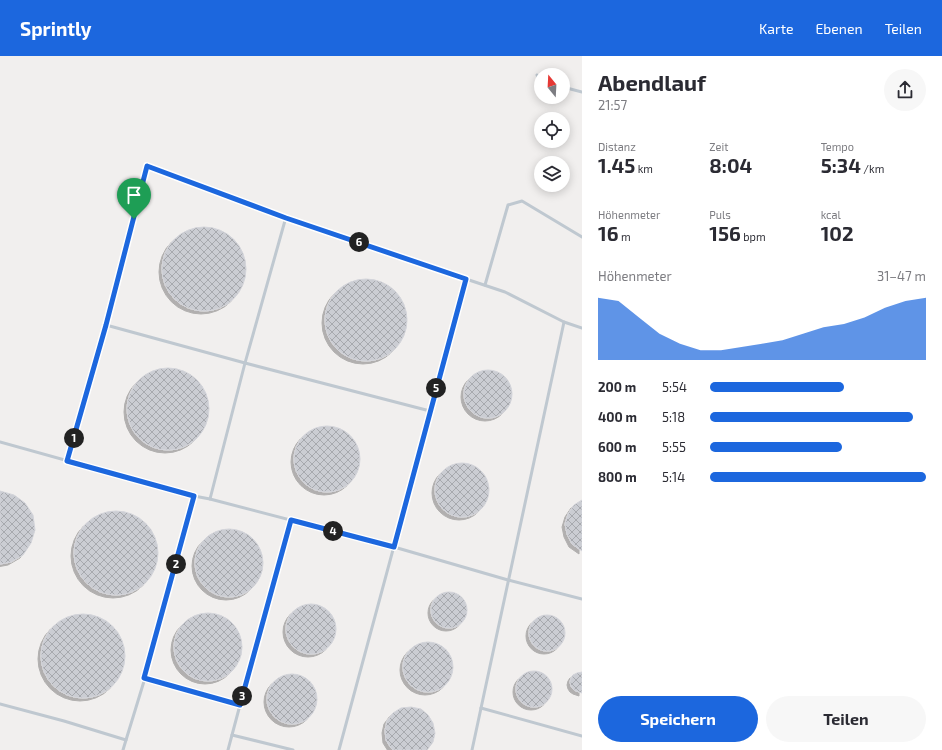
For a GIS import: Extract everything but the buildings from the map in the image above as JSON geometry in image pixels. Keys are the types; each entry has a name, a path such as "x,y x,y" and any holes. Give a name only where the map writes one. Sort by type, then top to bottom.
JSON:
{"lane":[{"path":"570,89 582,92"},
{"path":"67,461 106,325 147,166 286,218 505,292 564,322 582,328"},
{"path":"485,285 508,205 522,201 582,237"},
{"path":"210,499 286,218"},
{"path":"339,750 466,279"},
{"path":"472,750 564,322"},
{"path":"106,325 430,411"},
{"path":"0,442 194,496 394,547 508,580 582,599"},
{"path":"123,750 194,496"},
{"path":"228,750 291,520"},
{"path":"144,678 240,705"},
{"path":"0,704 64,721 126,740"},
{"path":"481,708 582,736"},
{"path":"232,735 293,750"}],"route":[{"path":"147,166 286,218 466,279 394,547 291,520 240,705 144,678 194,496 67,461 106,325 134,219 147,166"}]}
